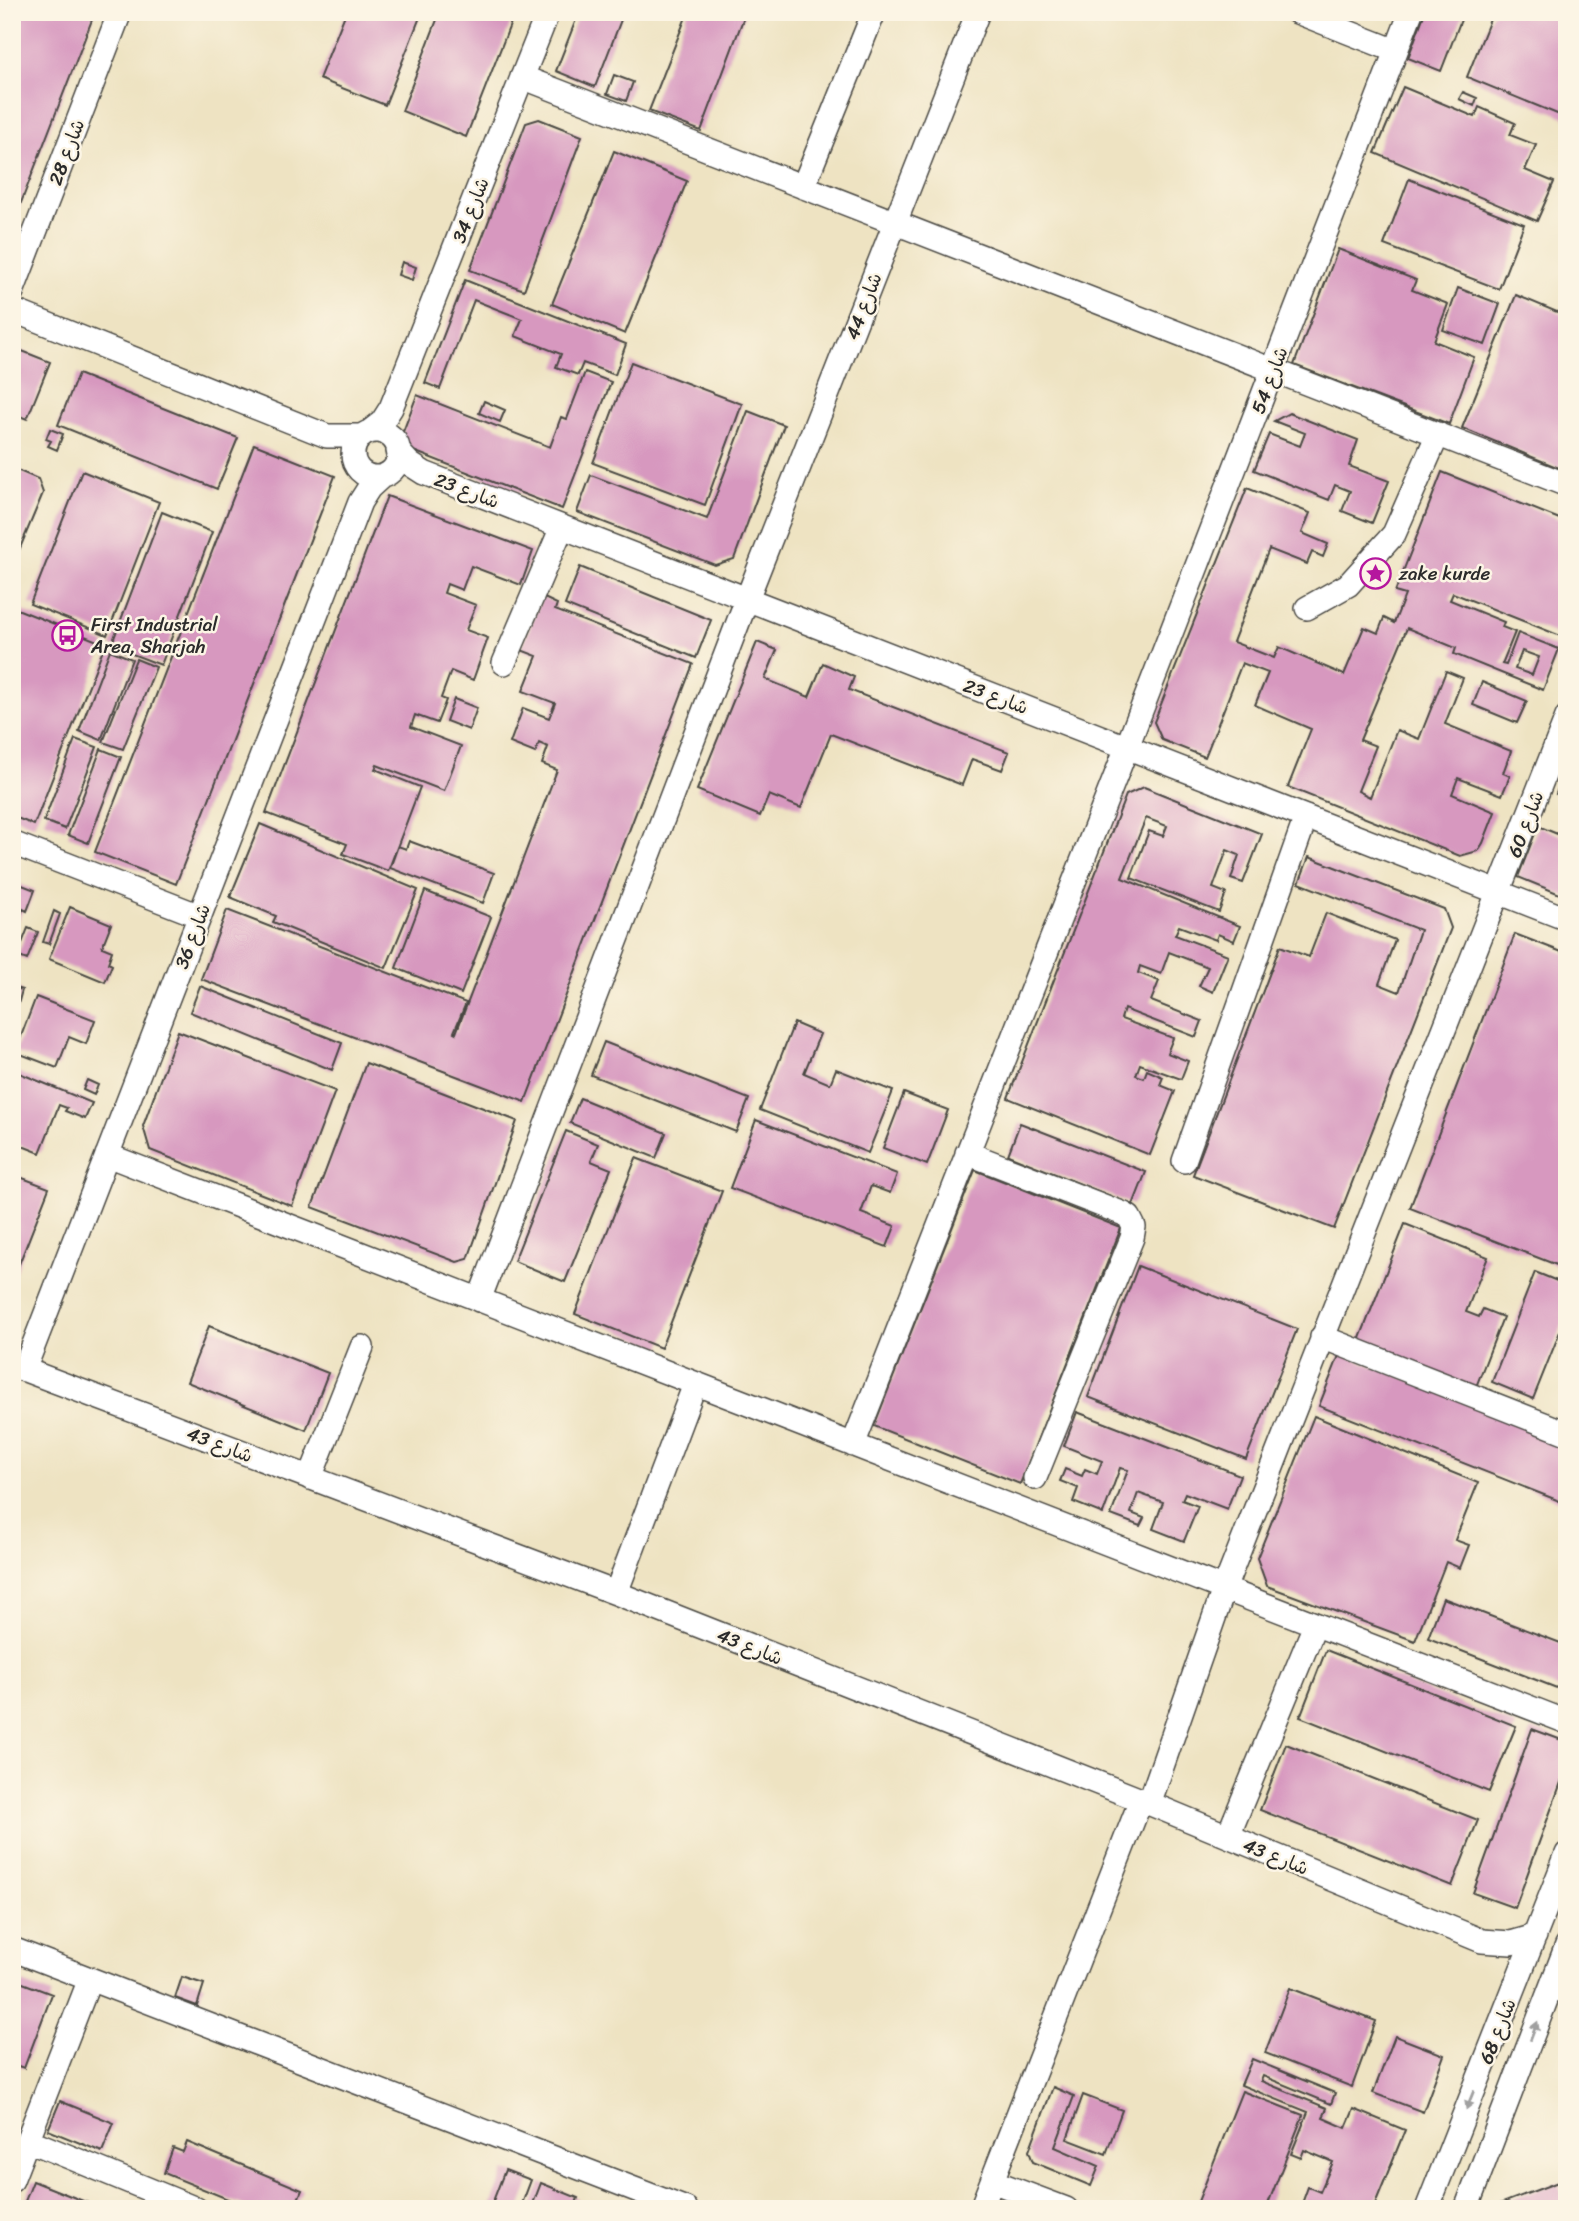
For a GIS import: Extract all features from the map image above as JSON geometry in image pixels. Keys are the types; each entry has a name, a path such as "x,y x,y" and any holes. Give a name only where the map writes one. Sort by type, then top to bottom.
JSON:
{"street":[{"name":"شارع 28","path":"12,292 120,12"},
{"name":"شارع 34","path":"380,439 382,422 391,408 548,12"},
{"path":"803,187 874,12"},
{"name":"شارع 44","path":"479,1300 747,599 978,12"},
{"path":"1297,12 1344,21 1396,51"},
{"name":"شارع 54","path":"853,1446 1411,12"},
{"path":"522,77 1437,434 1565,480"},
{"path":"12,310 327,436 380,439"},
{"path":"1307,608 1348,584 1394,534 1437,434"},
{"path":"327,436 367,475 384,475 397,464 380,439"},
{"path":"355,463 356,443 380,439"},
{"name":"شارع 23","path":"380,439 425,473 1567,919"},
{"name":"شارع 36","path":"355,463 360,502"},
{"name":"شارع 23","path":"384,475 425,473"},
{"name":"شارع 36","path":"18,1367 107,1155 360,502 369,488 384,475"},
{"path":"504,663 562,527"},
{"name":"شارع 60","path":"981,2209 1145,1802 1322,1337 1567,717"},
{"path":"1184,1161 1306,817"},
{"path":"12,843 200,916"},
{"path":"967,1153 1124,1214 1129,1217 1134,1227 1132,1238 1035,1478"},
{"path":"107,1155 1567,1722"},
{"path":"1322,1337 1567,1433"},
{"path":"310,1478 362,1347"},
{"name":"شارع 43","path":"18,1367 616,1593 1145,1802 1482,1941 1511,1943 1535,1936"},
{"path":"616,1593 695,1384"},
{"path":"1228,1836 1315,1625"},
{"name":"شارع 68","path":"1427,2209 1567,1854"},
{"name":"شارع 43","path":"1482,1941 1505,1965 1515,1986"},
{"name":"شارع 68","path":"1465,2209 1559,1984 1567,1945"},
{"path":"12,1949 686,2209"},
{"path":"12,2180 90,1979"},
{"path":"28,2140 196,2209"},
{"path":"992,2181 1066,2209"}],"building":[{"path":"12,12 95,12 12,226"},
{"path":"346,12 422,12 385,105 319,79"},
{"path":"440,12 515,12 466,137 402,111"},
{"path":"579,12 624,12 595,87 556,71"},
{"path":"688,12 745,14 701,131 649,111"},
{"path":"1425,12 1464,12 1441,71 1408,58"},
{"path":"1493,12 1567,12 1567,118 1467,77"},
{"path":"614,75 633,82 626,101 607,94"},
{"path":"1403,87 1475,117 1479,107 1515,123 1510,135 1536,145 1525,170 1554,182 1537,221 1375,153"},
{"path":"1463,92 1477,98 1474,106 1459,99"},
{"path":"539,119 582,136 524,290 470,270 526,123"},
{"path":"614,151 687,181 625,334 552,304"},
{"path":"1409,179 1524,224 1499,289 1384,245"},
{"path":"1338,249 1416,280 1412,290 1448,304 1434,341 1474,357 1449,424 1294,365"},
{"path":"402,262 416,267 412,280 398,275"},
{"path":"465,280 626,344 615,375 583,363 578,375 556,367 561,354 515,336 522,319 474,300 440,389 425,383"},
{"path":"1458,288 1500,304 1485,345 1443,330"},
{"path":"1516,295 1564,315 1567,308 1567,403 1564,409 1567,411 1567,450 1559,468 1462,428"},
{"path":"12,347 50,362 27,419 12,413"},
{"path":"631,362 742,404 705,505 593,463"},
{"path":"585,372 611,382 562,509 398,445 417,395 550,447 561,417 567,419"},
{"path":"78,374 238,438 217,489 58,425"},
{"path":"484,401 505,410 500,422 479,413"},
{"path":"748,411 784,425 734,559 715,565 577,512 591,475 707,519"},
{"path":"1289,413 1358,440 1349,466 1389,481 1372,523 1342,511 1350,491 1335,485 1329,500 1254,470 1269,434 1300,446 1305,433 1274,421"},
{"path":"50,429 63,434 57,450 48,446 51,441 46,439"},
{"path":"254,444 335,476 176,884 95,852"},
{"path":"12,468 38,479 43,493 12,567"},
{"path":"82,471 159,502 107,635 30,604"},
{"path":"1442,472 1567,522 1567,627 1563,637 1453,593 1450,600 1504,622 1502,627 1515,632 1502,664 1506,665 1518,633 1559,649 1543,690 1454,654 1456,648 1407,628 1360,740 1376,746 1358,791 1370,797 1397,730 1419,739 1446,671 1463,678 1445,724 1511,751 1503,773 1510,776 1502,795 1458,778 1452,794 1495,812 1478,851 1460,856 1288,787 1311,729 1255,705 1268,673 1242,663 1205,757 1162,740 1154,722 1247,488 1310,513 1302,533 1328,544 1323,557 1312,552 1307,564 1269,549 1233,642 1274,658 1279,647 1344,675 1364,627 1378,633 1384,618 1394,623 1405,595 1395,592","holes":["1522,651 1539,657 1532,675 1515,669"]},
{"path":"387,496 533,551 521,585 471,566 462,590 447,584 444,593 476,605 466,630 488,638 473,680 451,671 441,698 446,700 437,723 415,715 411,727 461,746 444,791 377,765 375,769 420,787 388,871 343,854 347,844 266,813"},
{"path":"162,512 212,532 161,665 111,646"},
{"path":"580,567 711,620 696,658 565,605"},
{"path":"542,597 557,604 555,610 693,664 525,1102 201,979 227,910 466,1003 454,1032 456,1033 557,770 542,764 548,747 539,743 535,753 510,743 523,708 549,718 555,703 523,691 537,656 521,650"},
{"path":"12,607 105,644 34,825 12,816"},
{"path":"757,642 777,650 765,679 809,697 823,663 854,677 849,690 1009,752 1002,770 972,759 962,785 831,734 801,808 769,795 760,816 697,790"},
{"path":"110,650 132,659 101,740 79,731"},
{"path":"136,659 156,667 123,749 103,742"},
{"path":"1482,682 1527,701 1517,723 1473,705"},
{"path":"454,699 477,708 469,730 446,721"},
{"path":"75,739 97,747 65,829 44,821"},
{"path":"101,749 121,757 88,843 68,835"},
{"path":"1567,765 1567,798 1556,794"},
{"path":"1144,787 1262,834 1243,883 1231,879 1239,855 1227,850 1213,888 1226,893 1219,912 1131,878 1149,831 1163,836 1167,826 1146,818 1122,878 1240,926 1234,941 1218,934 1216,940 1179,926 1175,935 1228,955 1213,992 1199,986 1208,967 1169,952 1161,974 1140,966 1138,973 1159,981 1151,1001 1202,1021 1196,1037 1124,1009 1121,1019 1173,1038 1167,1053 1188,1061 1181,1079 1140,1064 1136,1075 1144,1078 1147,1070 1163,1077 1160,1085 1175,1091 1150,1155 1008,1098 1126,795"},
{"path":"260,824 418,890 386,968 273,922 276,916 230,897"},
{"path":"1538,826 1567,838 1567,897 1518,877"},
{"path":"409,841 494,873 483,903 390,868 398,846 406,849"},
{"path":"1309,857 1444,909 1451,928 1334,1229 1193,1175 1280,946 1309,957 1326,913 1395,940 1379,984 1399,992 1420,930 1299,883"},
{"path":"12,881 35,890 27,911 23,909 15,929 12,928"},
{"path":"425,891 491,917 461,994 396,968"},
{"path":"70,907 111,924 102,947 112,951 108,963 112,965 105,982 49,959"},
{"path":"54,911 60,914 49,944 43,942"},
{"path":"28,928 38,932 27,960 17,956"},
{"path":"1515,934 1567,954 1567,1269 1410,1208"},
{"path":"200,986 342,1043 332,1070 190,1012"},
{"path":"12,987 22,990 17,1008 12,1007"},
{"path":"36,997 95,1020 86,1044 69,1037 57,1068 15,1052"},
{"path":"794,1023 820,1034 804,1073 830,1084 836,1069 893,1091 868,1153 760,1110"},
{"path":"178,1031 335,1091 292,1206 150,1150 143,1126"},
{"path":"604,1042 749,1099 736,1132 591,1075"},
{"path":"366,1063 517,1121 468,1259 457,1262 312,1207"},
{"path":"12,1070 92,1103 85,1119 65,1111 67,1108 59,1105 40,1153 12,1142"},
{"path":"87,1080 98,1085 94,1095 83,1090"},
{"path":"904,1093 948,1110 927,1165 883,1148"},
{"path":"580,1098 666,1133 656,1158 570,1123"},
{"path":"756,1120 897,1174 890,1193 871,1186 861,1213 895,1226 887,1247 730,1188"},
{"path":"1020,1123 1146,1172 1133,1205 1008,1155"},
{"path":"566,1131 598,1144 591,1161 611,1169 565,1282 514,1261"},
{"path":"636,1158 722,1191 661,1348 575,1314"},
{"path":"975,1170 1121,1228 1020,1484 874,1426"},
{"path":"12,1174 49,1188 12,1282"},
{"path":"1405,1224 1488,1257 1466,1312 1479,1317 1483,1309 1503,1317 1474,1392 1357,1346"},
{"path":"1138,1266 1297,1329 1246,1459 1088,1397"},
{"path":"1535,1272 1567,1285 1567,1314 1533,1399 1492,1382"},
{"path":"209,1326 328,1373 306,1430 187,1382"},
{"path":"1340,1353 1567,1442 1567,1504 1319,1406"},
{"path":"1077,1412 1240,1475 1227,1509 1185,1493 1182,1500 1198,1506 1184,1541 1153,1529 1163,1502 1138,1493 1131,1513 1144,1518 1140,1526 1111,1515 1128,1470 1120,1468 1103,1514 1073,1502 1078,1488 1060,1481 1065,1469 1082,1476 1085,1469 1097,1474 1102,1461 1064,1446"},
{"path":"1314,1416 1478,1483 1455,1540 1469,1545 1460,1568 1446,1562 1415,1641 1267,1586 1257,1558"},
{"path":"1443,1598 1563,1644 1567,1635 1567,1692 1428,1638"},
{"path":"1326,1650 1516,1726 1489,1792 1300,1717"},
{"path":"1532,1729 1567,1742 1567,1766 1515,1908 1473,1893"},
{"path":"1286,1744 1478,1820 1452,1886 1260,1810"},
{"path":"182,1977 204,1984 197,2006 175,1998"},
{"path":"12,1979 52,1994 24,2068 12,2064"},
{"path":"1290,1988 1376,2021 1352,2087 1265,2053"},
{"path":"1395,2036 1444,2055 1423,2112 1373,2093"},
{"path":"1252,2059 1335,2093 1331,2104 1263,2076 1261,2081 1327,2108 1323,2118 1346,2128 1354,2109 1405,2130 1373,2209 1339,2209 1326,2203 1324,2209 1300,2209 1308,2187 1320,2192 1333,2162 1304,2150 1301,2158 1291,2154 1308,2112 1241,2085"},
{"path":"1053,2087 1074,2096 1055,2147 1099,2166 1091,2186 1033,2162 1029,2151"},
{"path":"1242,2091 1303,2115 1266,2209 1195,2209"},
{"path":"1083,2095 1122,2110 1106,2154 1067,2139"},
{"path":"60,2101 114,2123 102,2152 48,2130"},
{"path":"187,2142 302,2190 294,2209 252,2209 164,2173 173,2148 183,2152"},
{"path":"505,2170 531,2180 520,2209 490,2209"},
{"path":"33,2181 103,2209 22,2209"},
{"path":"1558,2182 1567,2209 1498,2209 1497,2205"},
{"path":"541,2183 578,2198 574,2209 531,2209"}],"place":[{"name":"zake kurde","path":"1376,573"},
{"name":"First Industrial Area, Sharjah","path":"68,635"}]}
